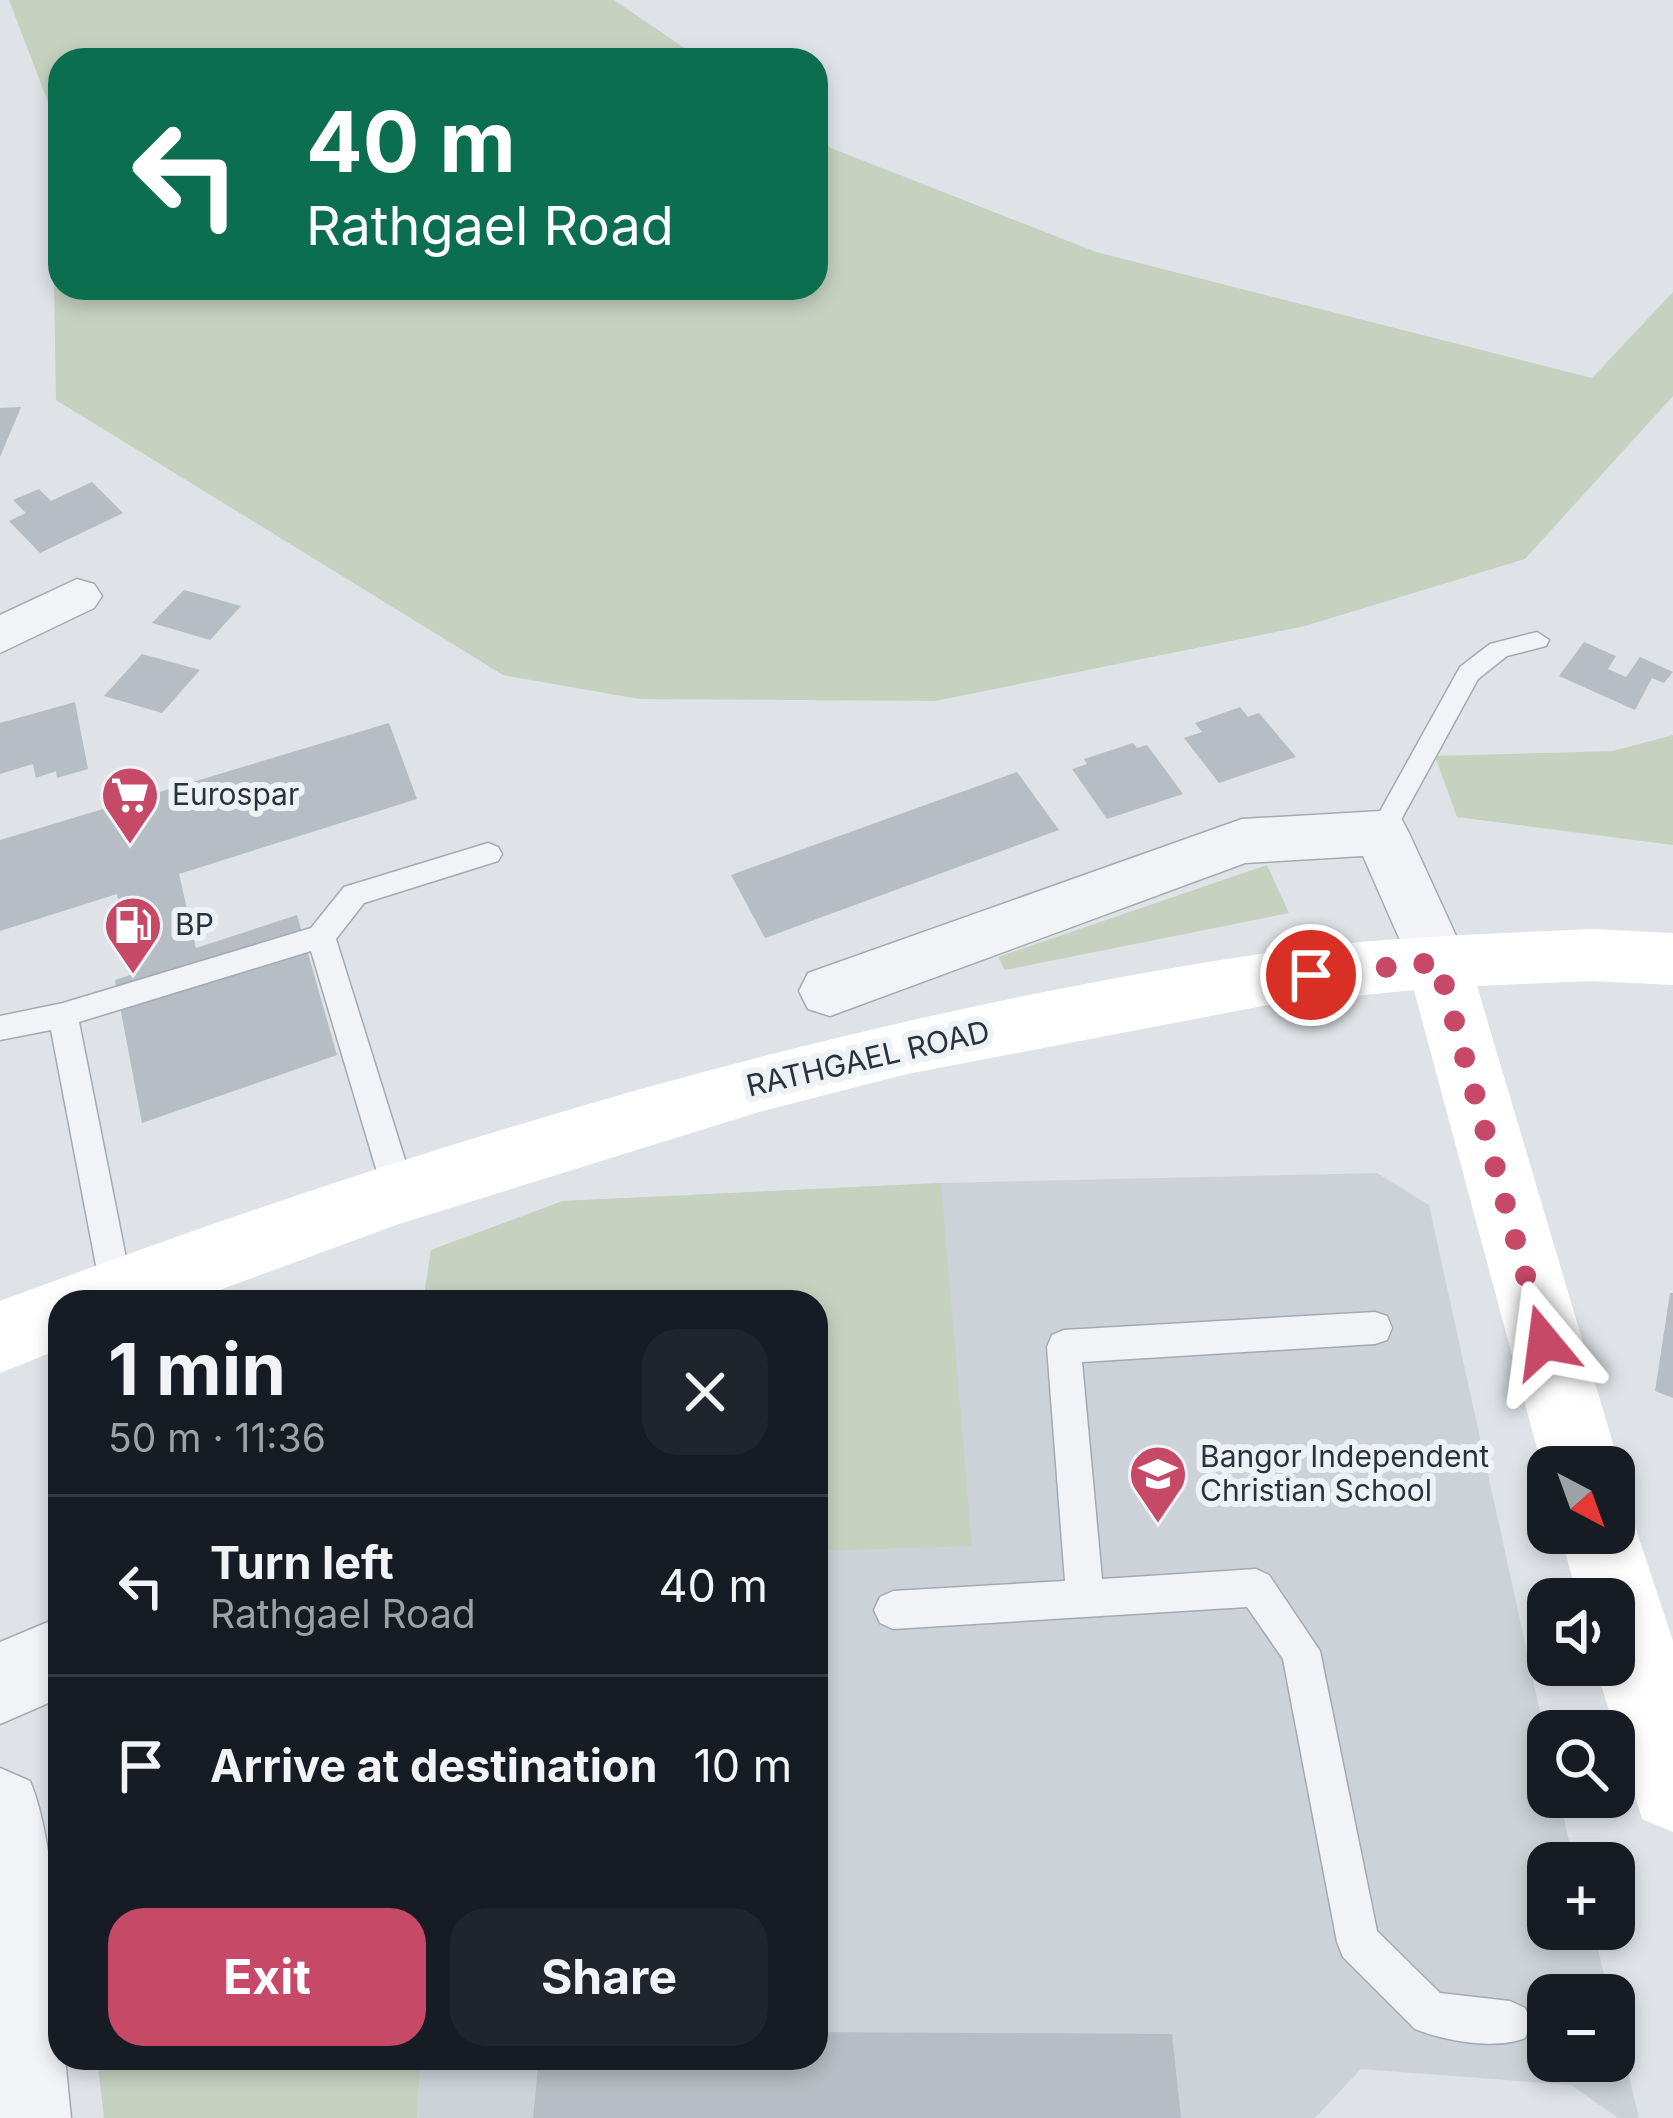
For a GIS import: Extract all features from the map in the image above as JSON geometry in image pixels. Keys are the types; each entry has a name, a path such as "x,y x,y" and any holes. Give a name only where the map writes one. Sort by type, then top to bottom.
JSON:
{"street":[{"path":"6,622 77,596"},
{"path":"830,991 1242,841 1381,833 1438,962 1575,1446"},
{"name":"RATHGAEL ROAD","path":"125,1290 399,1192 758,1083 907,1046 1268,979 1438,962 1592,956 1673,959"},
{"name":"RATHGAEL ROAD","path":"0,1337 48,1319"},
{"path":"1608,1554 1660,1691 1673,1788"},
{"path":"0,1683 48,1662"},
{"path":"0,1811 24,2118"}],"lane":[{"path":"1381,833 1469,673 1499,650 1538,640"},
{"path":"0,1028 63,1015 321,937 354,895 488,854"},
{"path":"321,937 399,1192"},
{"path":"63,1015 88,1290"},
{"path":"1085,1596 1064,1347 1375,1328"},
{"path":"893,1610 1256,1588 1301,1651 1358,1942 1430,2014 1510,2023"}],"shaded area":[{"name":"Bangor Independent Christian School","path":"1377,1173 1429,1205 1527,1652 1527,1686 1534,1686 1540,1710 1527,1710 1527,1818 1564,1818 1569,1842 1527,1842 1527,1950 1598,1950 1604,1974 1527,1974 1527,2082 1361,2069 1315,2118 417,2118 420,2070 828,2070 828,1290 425,1290 431,1250 563,1201 941,1183"},
{"name":"Bangor Independent Christian School","path":"1532,2082 1630,2082 1639,2118 1618,2118 1571,2085"}],"green space":[{"path":"9,0 614,0 684,48 48,48 48,102"},
{"path":"828,146 1096,252 1592,378 1673,292 1673,396 1525,559 1305,626 935,701 639,699 503,675 56,400 54,300 828,300"},
{"path":"1673,735 1673,845 1457,817 1435,756 1613,751"},
{"path":"1267,865 1289,913 1005,970 998,957"},
{"path":"941,1183 972,1546 828,1551 828,1290 425,1290 431,1250 563,1201"},
{"path":"98,2070 420,2070 417,2118 104,2118"}],"building":[{"path":"21,407 0,457 0,408"},
{"path":"92,482 123,513 40,553 9,521 26,513 13,500 39,489 51,501"},
{"path":"184,590 241,606 210,640 152,623"},
{"path":"1584,642 1616,656 1608,669 1626,677 1640,657 1673,672 1664,683 1652,678 1635,710 1559,676"},
{"path":"142,654 200,670 162,713 104,696"},
{"path":"75,702 88,769 36,778 33,764 0,774 0,723"},
{"path":"1240,707 1248,717 1259,713 1296,757 1219,783 1184,738 1202,732 1195,723"},
{"path":"389,723 417,799 179,874 196,948 297,915 337,1055 142,1123 115,980 133,974 117,894 0,931 0,840"},
{"path":"1133,743 1137,748 1147,745 1183,794 1107,819 1072,769 1087,764 1084,759"},
{"path":"1017,772 1059,830 765,938 731,875"},
{"path":"1673,1293 1673,1398 1655,1391"},
{"path":"828,2032 1172,2034 1181,2118 533,2118 538,2070 828,2070"}],"place":[{"name":"Eurospar","path":"130,846"},
{"name":"BP","path":"133,976"},
{"name":"Bangor Independent Christian School","path":"1158,1525"}],"route":[{"path":"1311,975 1438,962 1544,1342"}]}
